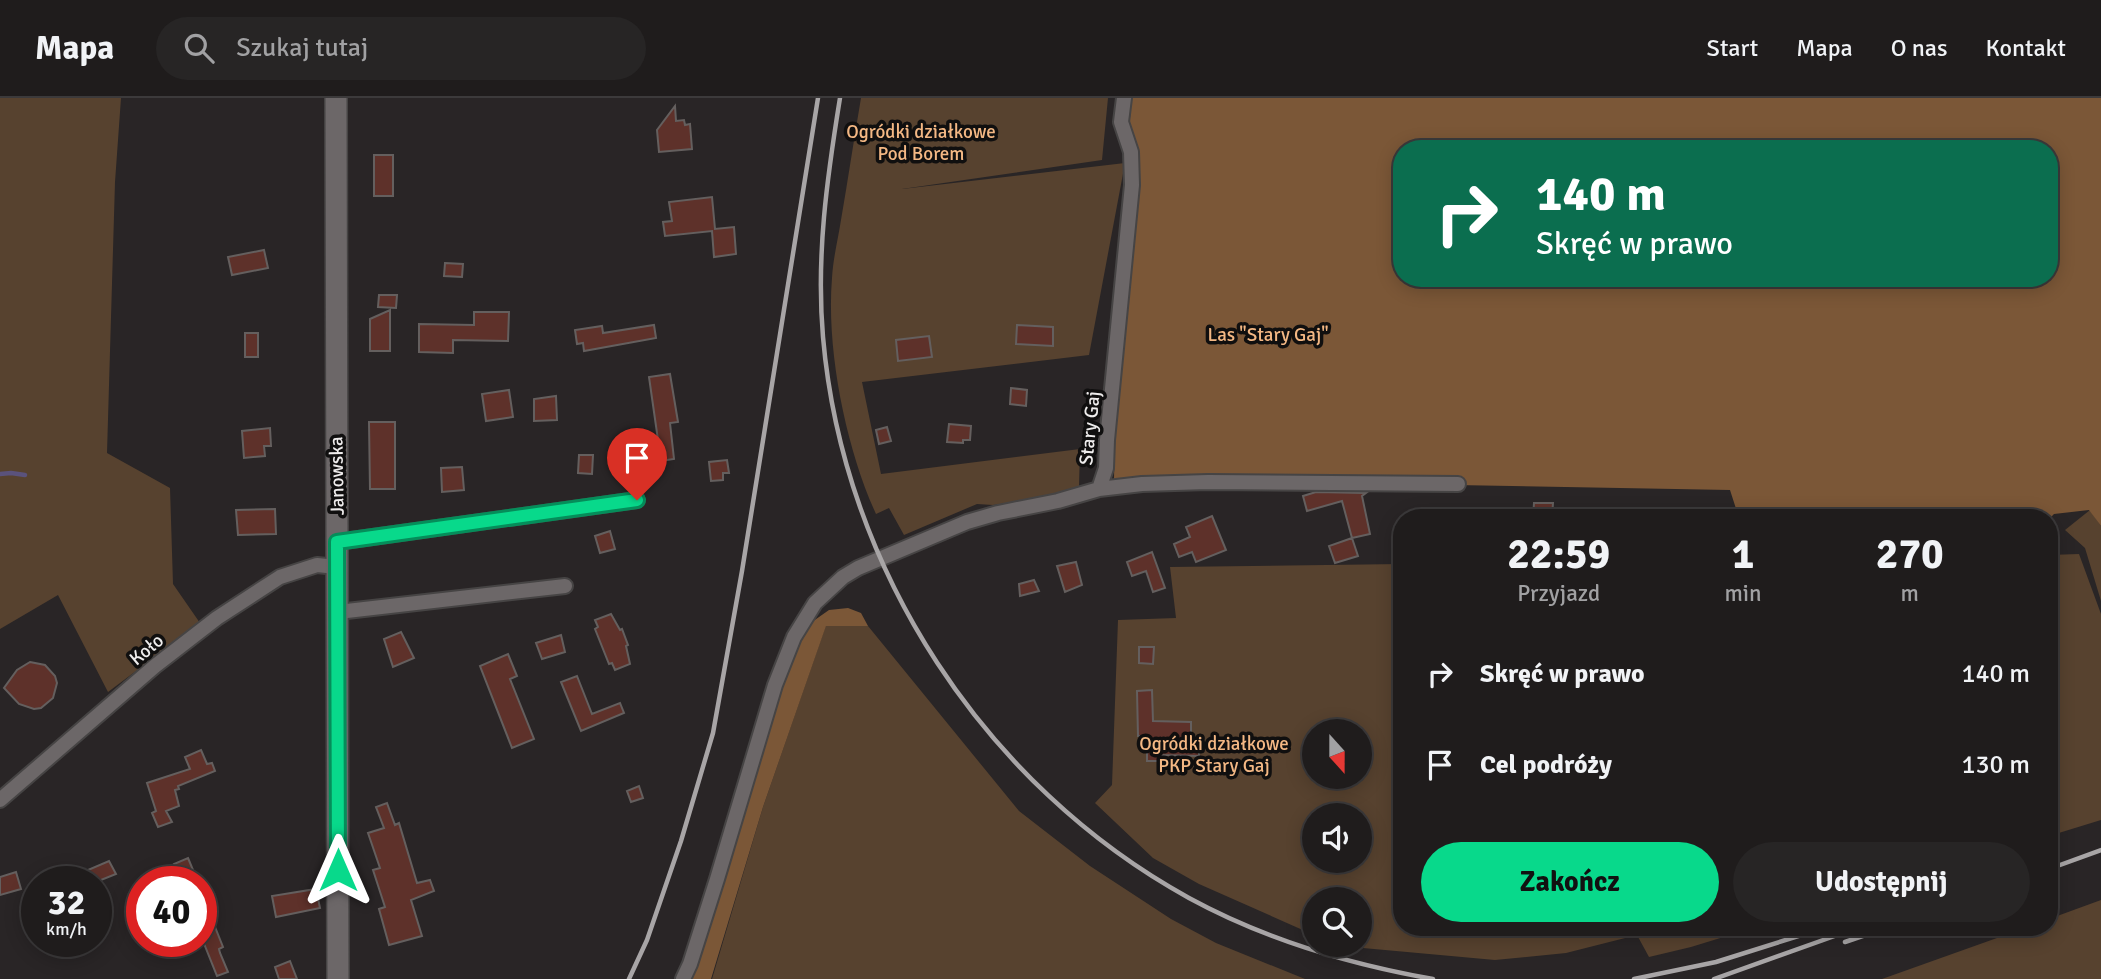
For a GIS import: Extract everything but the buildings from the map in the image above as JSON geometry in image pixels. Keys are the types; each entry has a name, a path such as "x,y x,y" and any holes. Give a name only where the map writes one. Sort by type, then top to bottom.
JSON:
{"street":[{"name":"Janowska","path":"336,98 338,979"},
{"name":"Stary Gaj","path":"1124,98 1121,122 1131,152 1132,185 1106,468 1099,489 1142,484 1208,482 1458,484"},
{"path":"683,979 717,879 775,685 794,637 815,603 831,587 858,568 967,522 1099,489"},
{"path":"337,542 637,500"},
{"name":"Koło","path":"0,800 155,666 217,618 281,577 317,565 337,567"},
{"path":"338,612 565,586"}],"green space":[{"path":"0,98 121,98 115,182 107,453 170,488 173,584 200,623 108,692 58,595 0,629"},
{"name":"Ogródki działkowe Pod Borem","path":"861,98 1108,98 1102,160 902,189 1125,163 1089,355 862,382 881,474 1080,449 1079,487 1029,500 993,505 977,504 904,535 889,508 876,514 847,429 832,336 833,264"},
{"name":"Las \"Stary Gaj\"","path":"1131,98 2101,98 2101,526 2089,510 2058,514 2058,509 1736,509 1730,490 1114,479"},
{"path":"2090,510 2101,526 2101,601 2085,548 2065,530"},
{"path":"2079,554 2101,614 2101,820 2058,833 2058,555"},
{"name":"Ogródki działkowe PKP Stary Gaj","path":"1393,564 1393,936 1633,936 1566,953 1495,960 1372,949 1372,887 1302,887 1302,930 1199,884 1153,858 1095,803 1112,785 1118,620 1176,618 1170,567"},
{"path":"848,608 861,613 868,626 826,626 763,807 711,979 690,979 756,774 782,683 800,639 809,624 829,610"},
{"path":"826,625 868,626 1019,811 1090,866 1171,919 1216,943 1305,979 712,979 763,807"},
{"path":"2101,900 2101,979 1882,979 2003,936 2058,936 2058,916"},
{"name":"Ogródki działkowe PKP Stary Gaj","path":"1638,936 1727,936 1649,957"}],"waterway":[{"path":"0,474 25,475"}],"railway":[{"path":"629,979 647,940 681,841 713,733 742,571 818,98"},
{"path":"840,98 827,187 821,277 823,337 836,423 860,507 894,587 937,663 989,732 1049,796 1116,851 1189,898 1248,926 1308,949 1433,979"},
{"path":"2058,866 2101,850"},
{"path":"1634,979 1716,962 1799,936"},
{"path":"1714,979 1835,936"},
{"path":"1845,942 1863,936"}],"route":[{"path":"338,870 337,542 637,500"}]}
